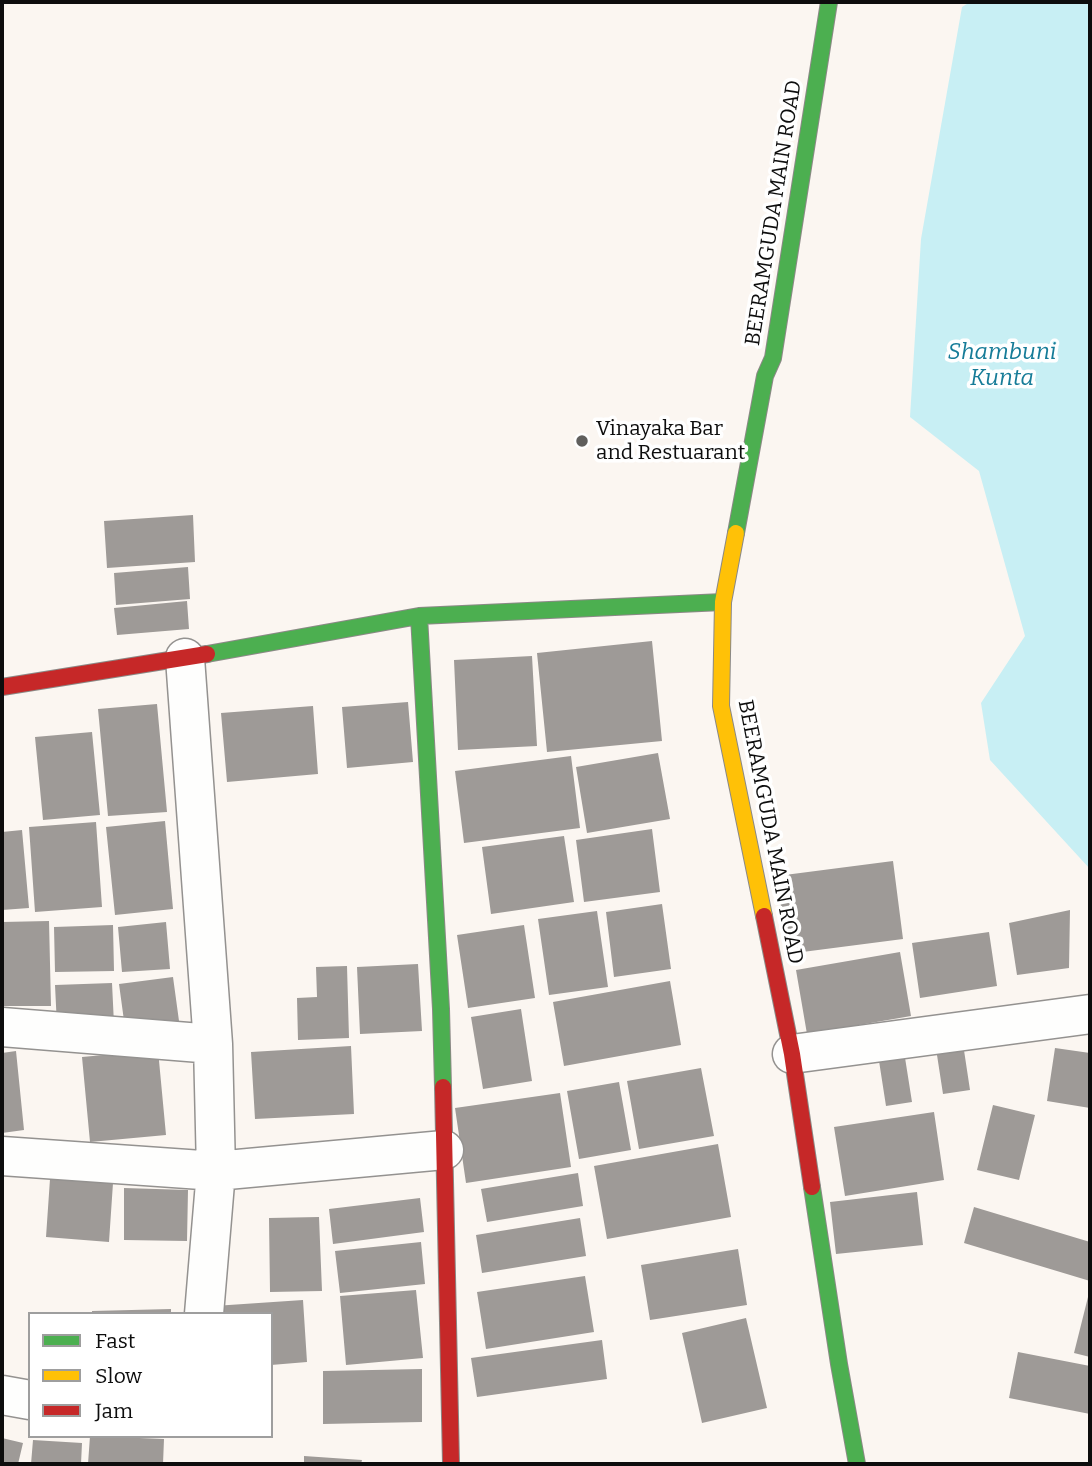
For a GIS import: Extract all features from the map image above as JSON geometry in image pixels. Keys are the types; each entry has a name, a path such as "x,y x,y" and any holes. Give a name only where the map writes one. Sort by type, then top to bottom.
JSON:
{"street":[{"name":"BEERAMGUDA MAIN ROAD","path":"829,2 773,358 765,376 723,602 721,706 792,1054 839,1364 865,1463"},
{"path":"2,687 185,658 419,616 723,602"},
{"path":"419,616 441,1009 451,1464"},
{"path":"185,658 212,1044 216,1171 204,1312"},
{"path":"792,1054 1090,1014"},
{"path":"2,1027 212,1044"},
{"path":"2,1156 216,1171 444,1150"},
{"path":"2,1395 28,1399"}],"water":[{"name":"Shambuni Kunta","path":"970,2 1090,2 1090,869 990,760 981,703 1025,636 979,471 910,417 921,239 962,7"}],"building":[{"path":"193,515 195,562 107,568 104,521"},
{"path":"188,567 190,599 116,605 114,573"},
{"path":"187,601 189,629 117,635 114,608"},
{"path":"652,641 662,741 547,752 537,653"},
{"path":"532,656 537,746 458,750 454,660"},
{"path":"408,702 413,762 347,768 342,707"},
{"path":"157,704 167,812 108,816 98,709"},
{"path":"313,706 318,774 227,782 221,713"},
{"path":"92,732 100,815 43,820 35,737"},
{"path":"658,753 670,819 587,833 576,767"},
{"path":"571,756 580,828 464,843 455,771"},
{"path":"165,821 173,909 115,915 106,827"},
{"path":"96,822 102,907 35,912 29,827"},
{"path":"652,829 660,892 584,902 576,840"},
{"path":"22,830 29,908 2,910 2,832"},
{"path":"564,836 574,902 491,914 482,847"},
{"path":"893,861 903,939 787,954 777,876"},
{"path":"662,904 671,969 614,977 606,912"},
{"path":"1070,910 1069,968 1017,975 1009,923"},
{"path":"597,911 608,987 549,995 538,919"},
{"path":"49,921 51,1006 2,1006 2,922"},
{"path":"166,922 170,969 122,972 118,927"},
{"path":"113,925 114,971 55,972 54,927"},
{"path":"524,925 535,998 468,1008 457,935"},
{"path":"989,932 997,986 920,998 912,943"},
{"path":"900,952 911,1016 807,1034 796,970"},
{"path":"418,964 422,1031 360,1034 357,967"},
{"path":"347,966 349,1038 298,1040 297,998 317,997 316,967"},
{"path":"173,977 179,1021 125,1028 119,984"},
{"path":"670,981 681,1045 564,1066 553,1002"},
{"path":"112,983 114,1024 57,1026 55,985"},
{"path":"521,1009 532,1081 483,1089 471,1017"},
{"path":"962,1037 970,1090 943,1094 935,1042"},
{"path":"903,1045 912,1102 886,1106 877,1048"},
{"path":"351,1046 354,1114 255,1119 251,1052"},
{"path":"1055,1048 1090,1053 1090,1108 1047,1101"},
{"path":"158,1050 166,1135 90,1142 82,1057"},
{"path":"16,1051 24,1130 2,1133 2,1053"},
{"path":"701,1068 714,1136 639,1149 627,1081"},
{"path":"619,1082 631,1150 579,1159 567,1091"},
{"path":"560,1093 571,1167 466,1183 455,1108"},
{"path":"993,1105 1035,1115 1019,1180 977,1170"},
{"path":"934,1112 944,1180 845,1196 834,1127"},
{"path":"718,1144 731,1217 607,1239 594,1166"},
{"path":"578,1173 583,1206 487,1222 481,1189"},
{"path":"50,1179 113,1183 109,1242 46,1237"},
{"path":"124,1188 188,1190 187,1241 124,1240"},
{"path":"917,1192 923,1245 836,1254 830,1202"},
{"path":"420,1198 424,1232 333,1244 329,1209"},
{"path":"974,1207 1090,1242 1090,1281 964,1243"},
{"path":"319,1217 322,1291 270,1292 269,1218"},
{"path":"580,1218 586,1256 482,1273 476,1235"},
{"path":"421,1242 425,1284 340,1293 335,1251"},
{"path":"738,1249 747,1305 650,1320 641,1265"},
{"path":"585,1276 594,1332 486,1349 477,1292"},
{"path":"416,1290 423,1358 346,1365 340,1296"},
{"path":"1090,1293 1090,1357 1074,1353"},
{"path":"303,1300 307,1362 273,1365 273,1312 215,1312 214,1306"},
{"path":"171,1309 171,1312 92,1311"},
{"path":"746,1318 767,1408 702,1423 682,1333"},
{"path":"602,1340 607,1379 477,1397 471,1358"},
{"path":"1018,1352 1090,1366 1090,1414 1009,1398"},
{"path":"422,1369 422,1422 323,1424 323,1371"},
{"path":"2,1438 23,1443 18,1464 2,1464"},
{"path":"90,1438 164,1439 163,1464 88,1464"},
{"path":"33,1440 82,1443 81,1464 31,1464"},
{"path":"304,1456 362,1460 361,1464 304,1464"}],"traffic: fast":[{"path":"736,533 765,376 773,358 829,2"},
{"path":"207,654 419,616 723,602"},
{"path":"419,616 443,1087"},
{"path":"812,1187 857,1464"}],"traffic: slow":[{"path":"736,533 723,602 721,706 764,916"}],"traffic: jam":[{"path":"2,687 207,654"},
{"path":"764,916 792,1054 812,1187"},
{"path":"443,1087 451,1464"}],"place":[{"name":"Vinayaka Bar and Restuarant","path":"582,441"}]}
